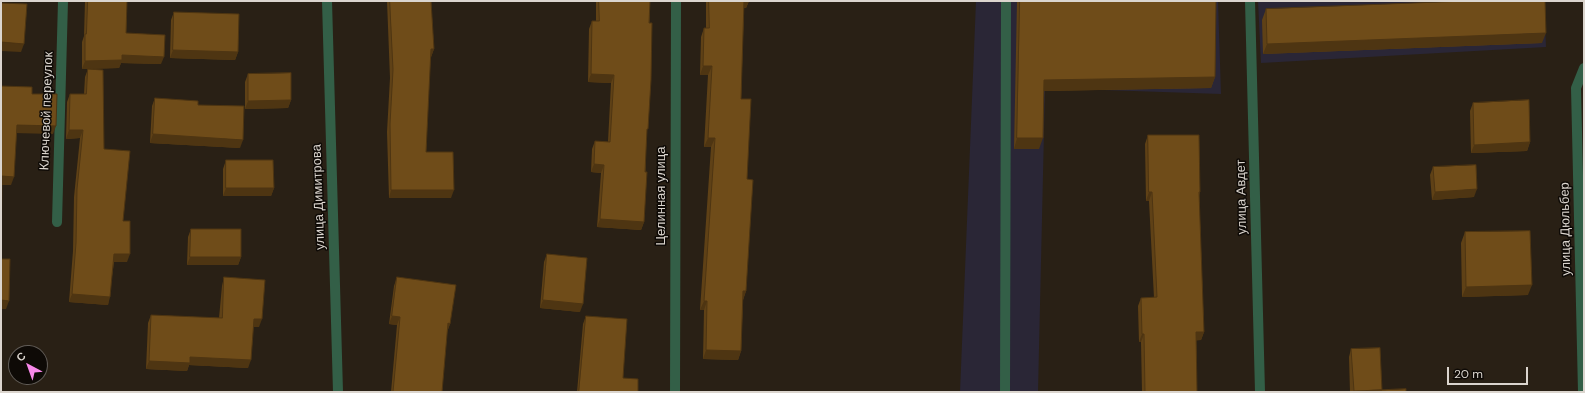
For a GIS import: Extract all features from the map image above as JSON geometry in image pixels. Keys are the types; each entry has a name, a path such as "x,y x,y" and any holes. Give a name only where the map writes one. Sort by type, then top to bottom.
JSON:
{"street":[{"name":"Ключевой переулок","path":"57,222 63,1"},
{"name":"улица Димитрова","path":"327,1 338,392"},
{"name":"Целинная улица","path":"675,392 676,1"},
{"path":"1006,1 1006,392"},
{"name":"улица Авдет","path":"1250,1 1260,392"},
{"name":"улица Дюльбер","path":"1583,392 1576,88 1584,68"}],"shaded area":[{"path":"976,1 1218,1 1221,94 1045,88 1038,392 960,392"},
{"path":"1258,1 1544,1 1546,47 1261,63"}],"building":[{"path":"88,1 127,1 126,33 165,35 164,57 122,55 122,60 85,61 85,34"},
{"path":"390,1 431,1 434,49 431,49 426,152 453,152 454,190 391,190 390,124 393,70"},
{"path":"599,1 650,1 649,23 652,23 651,80 647,129 645,172 647,172 644,222 600,219 604,165 594,164 595,141 610,142 614,75 591,74 592,21 599,21"},
{"path":"709,1 744,1 741,99 751,99 747,179 753,180 746,291 743,291 741,351 706,350 707,301 704,301 715,138 708,138 712,66 703,66 704,28 709,28"},
{"path":"1020,1 1216,1 1215,77 1044,80 1043,138 1017,138"},
{"path":"1466,1 1545,1 1546,33 1267,44 1266,9"},
{"path":"1,3 27,4 24,44 1,42"},
{"path":"174,12 239,14 238,52 173,50"},
{"path":"88,69 103,70 104,149 130,151 123,221 130,221 130,254 114,254 110,297 72,294 76,243 77,189 83,130 69,130 70,94 86,94"},
{"path":"291,73 291,100 248,101 248,74"},
{"path":"1,86 32,87 32,94 57,94 56,126 17,125 14,177 2,176 1,249"},
{"path":"155,98 198,101 198,105 244,106 243,140 153,134"},
{"path":"1529,100 1530,142 1474,145 1473,103"},
{"path":"1148,135 1199,135 1199,192 1204,332 1196,332 1197,392 1145,392 1144,334 1142,334 1141,298 1157,297 1152,192 1149,192"},
{"path":"226,160 273,160 274,188 226,188"},
{"path":"1476,165 1477,189 1435,192 1433,167"},
{"path":"191,229 241,229 241,257 190,257"},
{"path":"1530,231 1532,285 1466,287 1465,232"},
{"path":"547,254 587,258 583,304 543,300"},
{"path":"1,259 10,259 9,301 1,300"},
{"path":"224,277 265,280 262,319 254,319 251,360 190,357 190,363 149,361 151,315 222,318"},
{"path":"397,277 456,285 450,324 448,323 442,392 393,392 400,317 392,316"},
{"path":"586,316 627,319 623,378 638,379 638,392 579,392"},
{"path":"1380,348 1382,390 1354,391 1351,349"},
{"path":"1406,389 1406,392 1367,392 1367,391"}]}
